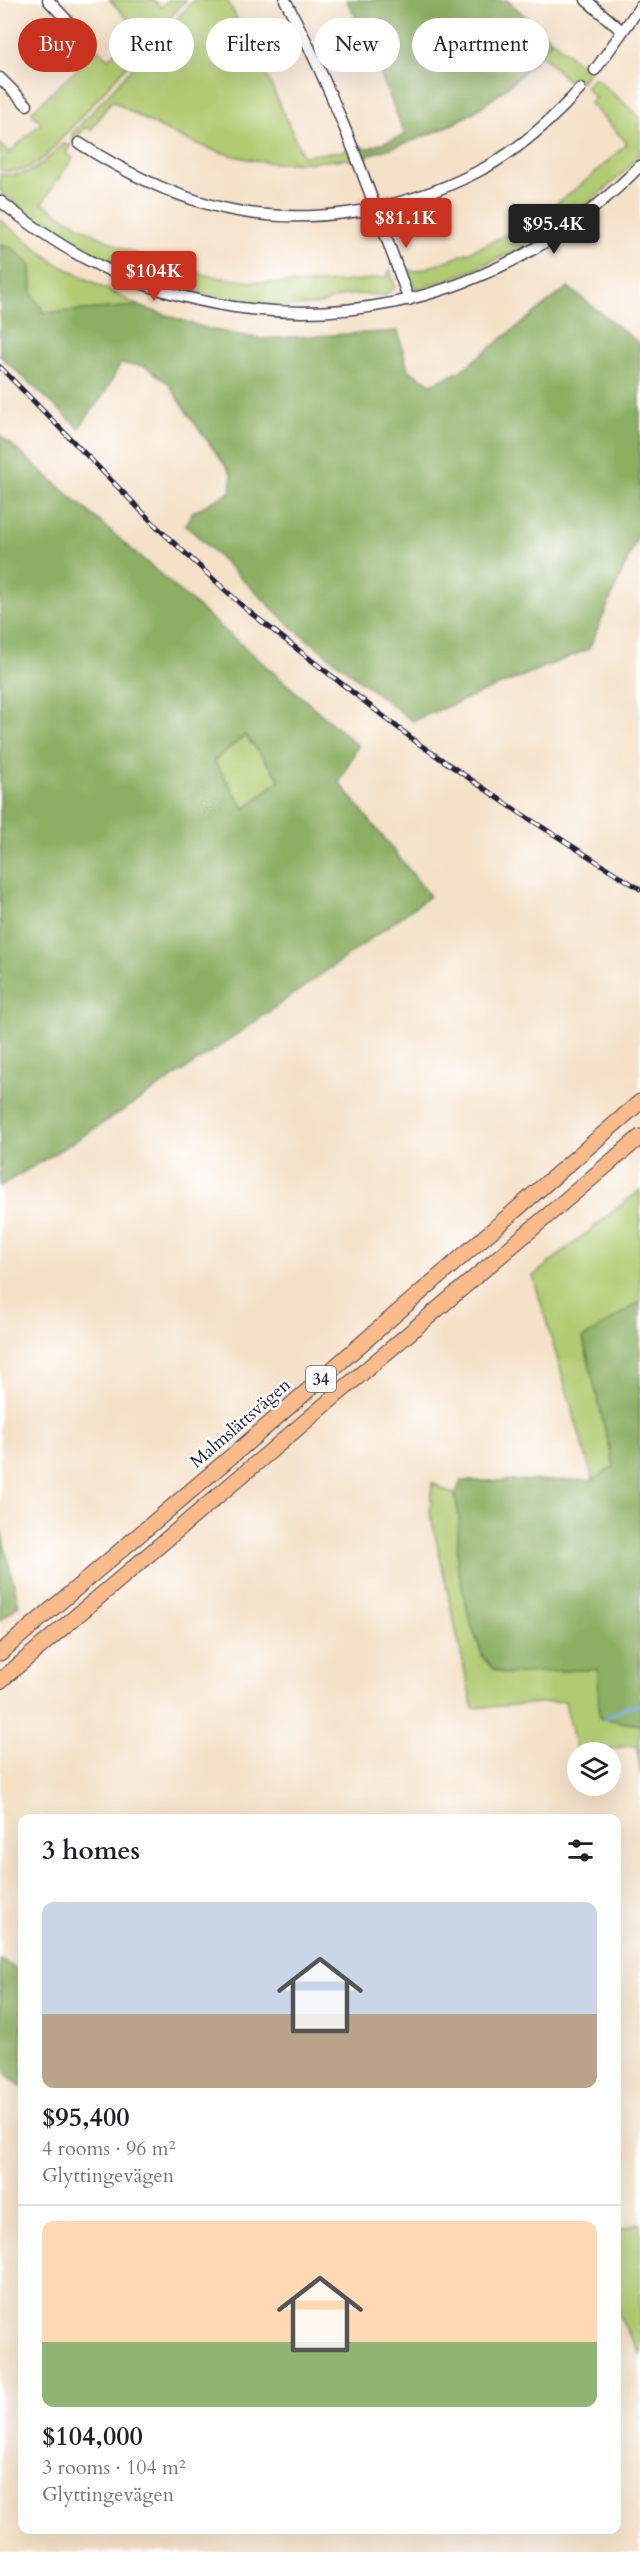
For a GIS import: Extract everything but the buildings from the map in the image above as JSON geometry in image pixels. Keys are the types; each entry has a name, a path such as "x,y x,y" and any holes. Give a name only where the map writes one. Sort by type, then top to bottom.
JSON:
{"highway":[{"name":"Malmslättsvägen","path":"0,1653 640,1102"},
{"name":"34","path":"0,1681 640,1137"}],"street":[{"path":"48,0 65,18"},
{"path":"285,0 340,114 409,300"},
{"path":"586,0 622,31"},
{"path":"595,70 640,6"},
{"path":"0,78 27,105"},
{"path":"80,143 114,165 151,183 213,206 261,214 297,216 376,208 424,195 478,172 536,133 580,89"},
{"path":"0,201 27,222 82,257 153,287 199,300 294,312 363,308 409,300 454,286 525,256 575,224 598,206 640,166"}],"green space":[{"path":"110,0 154,0 161,7 169,0 186,0 170,18 127,18"},
{"path":"194,0 227,0 237,18 206,18 206,72 265,72 303,156 345,151 349,145 354,162 347,159 278,163 234,156 171,133 112,100 91,130 85,127 74,142 72,134 128,72 194,72 194,18 178,18"},
{"path":"346,0 507,0 527,18 412,18 412,72 524,72 503,91 457,122 415,140 369,155 365,159 358,144 366,149 405,135 380,72 400,72 400,18 356,18"},
{"path":"552,40 589,72 581,82 574,75 568,81 549,62 549,44"},
{"path":"99,49 108,59 109,72 121,72 44,158 24,170 0,170 0,144 9,153 41,123 31,112 74,72 97,72 97,51"},
{"path":"594,77 640,117 640,155 593,200 540,237 511,253 452,278 421,288 415,287 405,267 414,272 445,262 475,250 530,221 580,186 627,143 590,103 595,98 585,87"},
{"path":"63,144 71,145 66,153 73,158 42,203 84,229 125,249 166,265 249,282 293,284 338,282 387,277 390,270 395,287 385,295 350,295 314,305 274,305 232,300 189,291 106,260 31,216 0,191 0,174 19,175 28,172"},
{"path":"0,220 57,264 139,306 44,313 32,294 31,265 11,247 0,246"},
{"path":"0,246 11,247 31,265 32,294 44,313 139,306 208,329 261,339 398,331 408,370 431,384 459,372 568,287 640,344 640,531 589,649 412,721 294,629 186,525 191,513 230,492 232,475 169,384 145,366 120,364 106,391 79,428 0,356"},
{"path":"0,435 358,746 339,782 430,896 272,1010 165,1083 0,1186","holes":["245,735 280,779 245,809 214,761"]},
{"path":"245,735 280,779 245,809 213,761"},
{"path":"640,1190 640,1302 583,1339 615,1467 593,1480 533,1276"},
{"path":"640,1302 640,1725 599,1718 598,1669 505,1674 493,1669 483,1657 470,1621 457,1564 459,1517 455,1495 461,1481 593,1480 614,1467 583,1338"},
{"path":"432,1483 455,1495 459,1517 457,1564 470,1621 483,1657 493,1669 505,1674 598,1669 632,1723 640,1725 640,1775 637,1745 621,1747 621,1742 574,1742 565,1701 473,1708 430,1512"},
{"path":"0,1527 19,1605 0,1621"},
{"path":"0,1960 18,1970 18,2084 0,2069"},
{"path":"640,2223 640,2354 621,2320 621,2230"}],"waterway":[{"path":"605,1719 626,1707 640,1705"}],"railway":[{"path":"0,367 160,530 247,610 419,744 520,813 640,889"}]}
